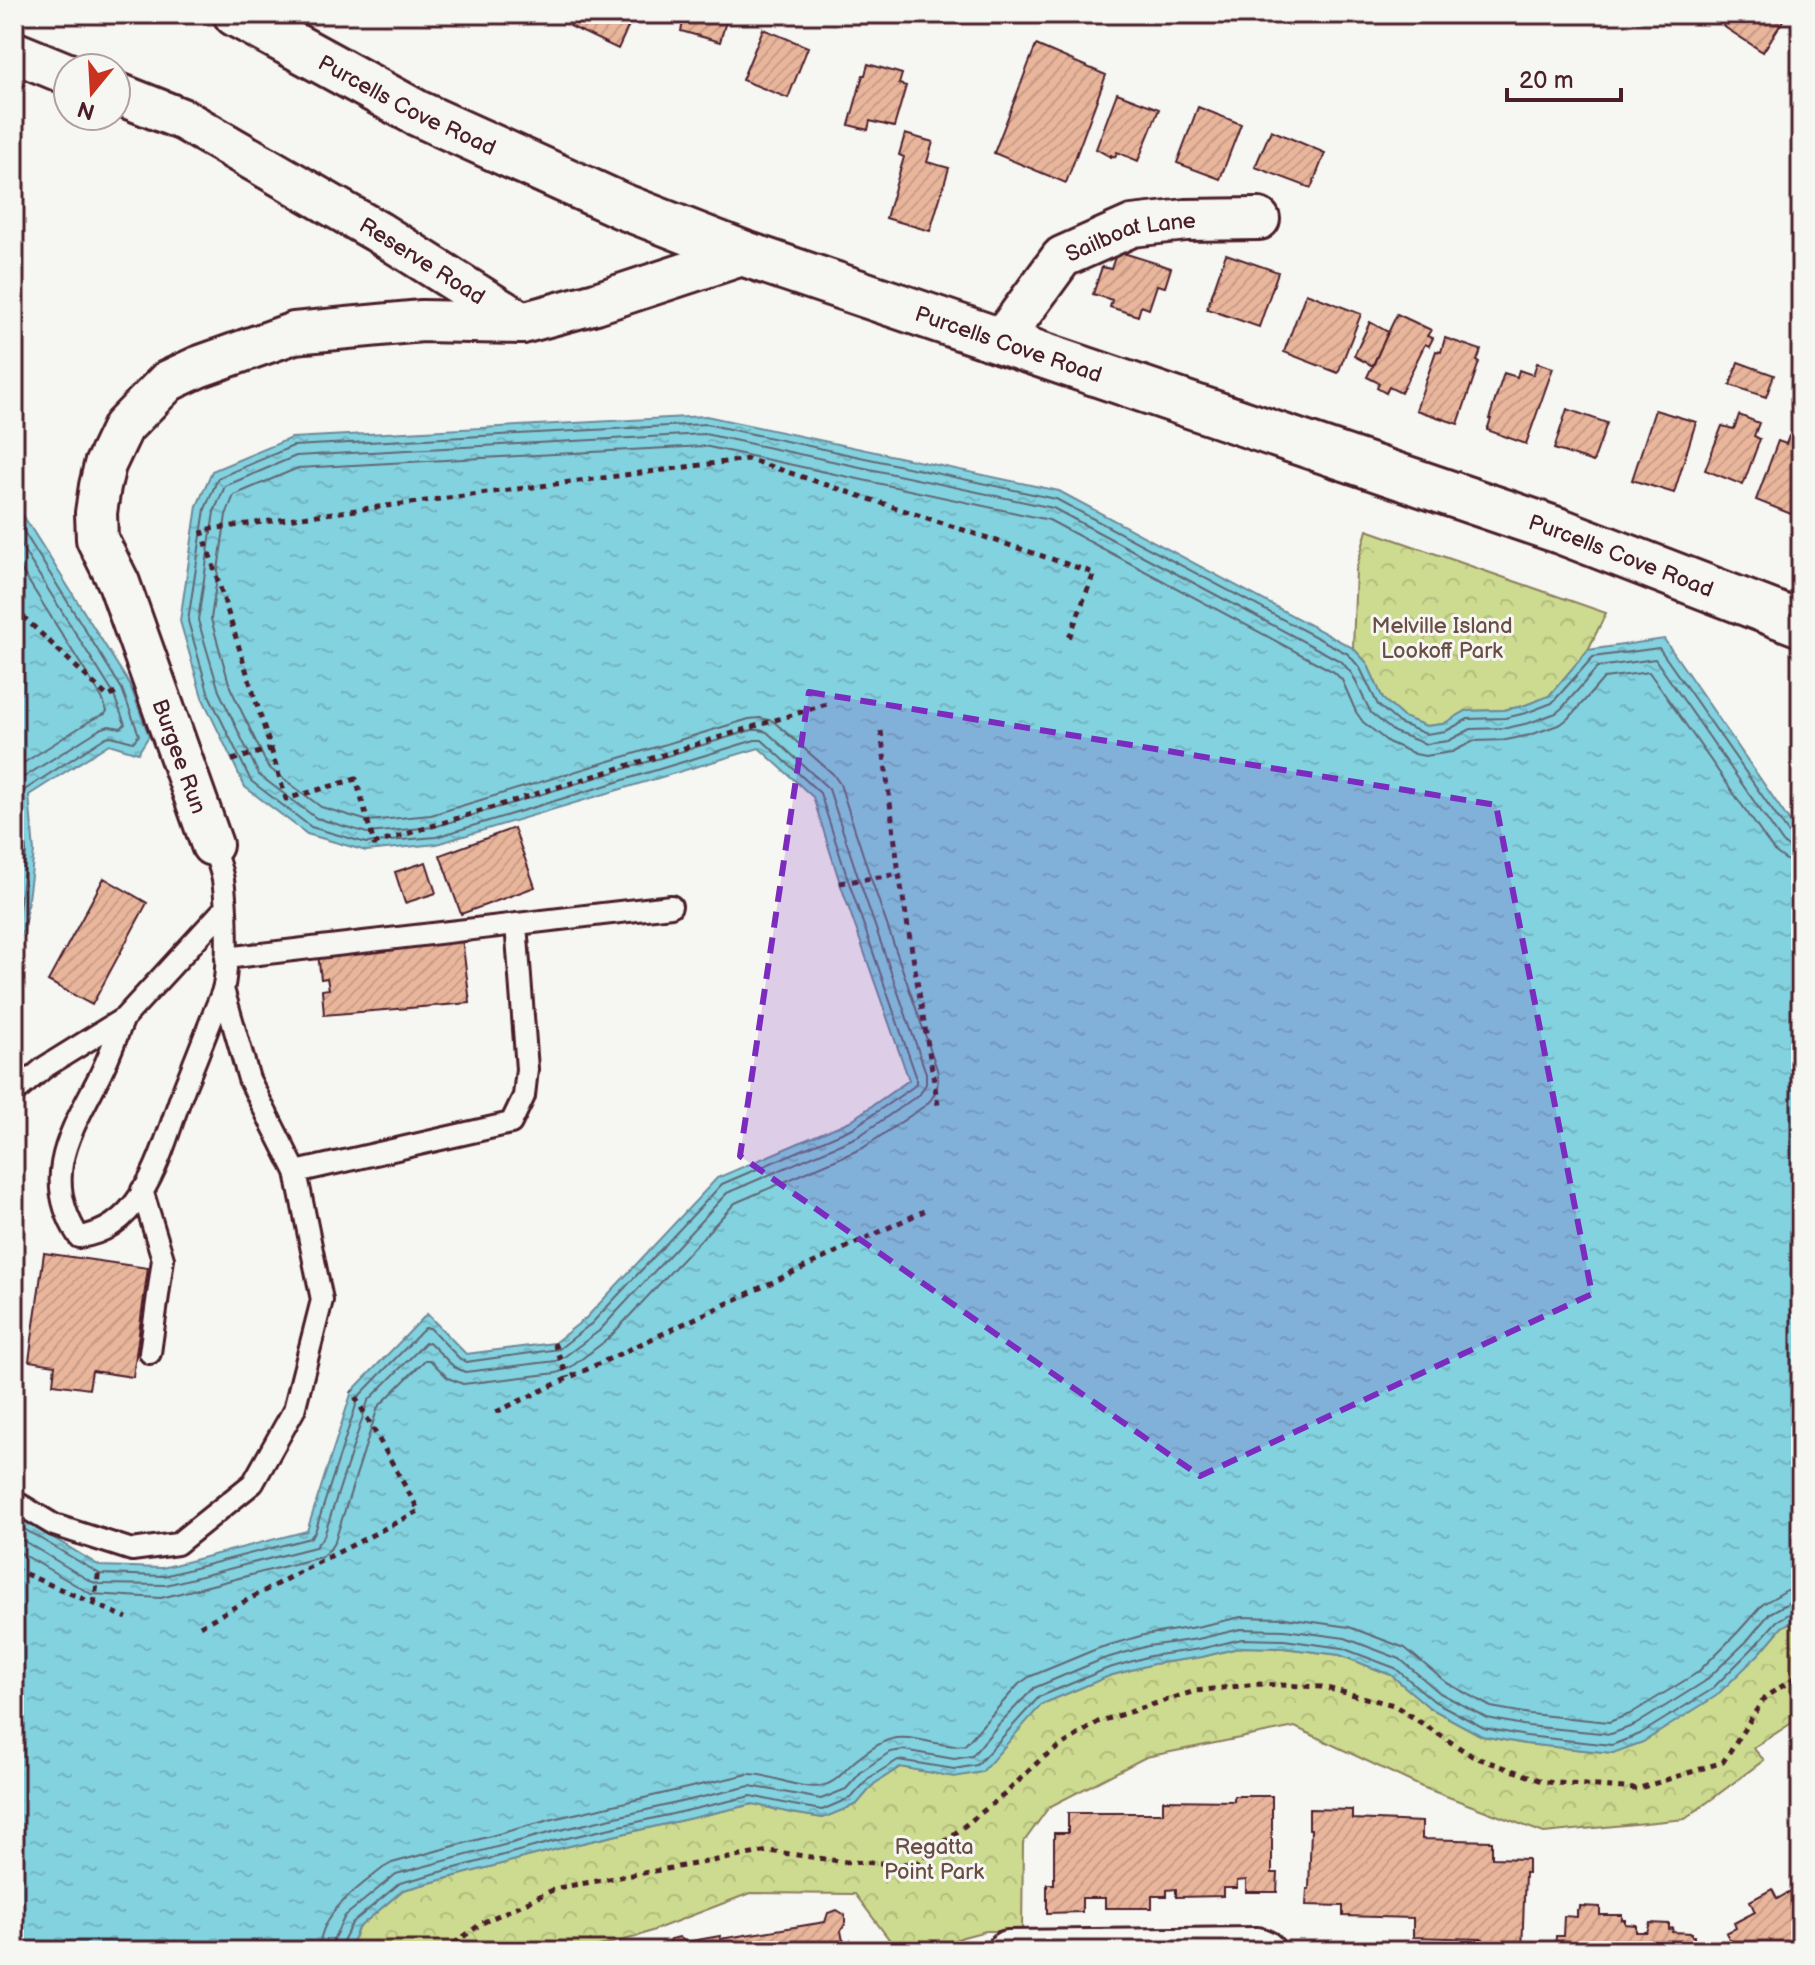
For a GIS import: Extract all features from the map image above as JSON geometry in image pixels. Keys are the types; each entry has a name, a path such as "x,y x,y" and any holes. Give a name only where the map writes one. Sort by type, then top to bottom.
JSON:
{"main road":[{"name":"Purcells Cove Road","path":"236,14 417,113 622,206 745,254 1560,531 1801,624"}],"street":[{"path":"14,52 52,67"},
{"name":"Reserve Road","path":"132,99 184,120 378,232 522,323"},
{"name":"Sailboat Lane","path":"1000,342 1062,257 1132,226 1186,220 1259,219"},
{"path":"522,323 596,303 745,254"},
{"name":"Burgee Run","path":"212,845 119,583 97,539 98,494 105,465 123,427 168,381 198,367 294,333 422,321 522,323"},
{"path":"1008,1951 1257,1948 1264,1951"}],"lane":[{"name":"Burgee Run","path":"124,1018 98,1080 86,1099 62,1164 61,1198 68,1220 79,1237 95,1235 112,1226 124,1216 142,1190 161,1155 175,1110 223,989 226,958 223,879 212,845"},
{"path":"226,958 671,906"},
{"path":"14,1093 45,1067 124,1018 225,908"},
{"path":"296,1172 511,1123 524,1096 527,1069 516,924"},
{"path":"14,1501 54,1525 132,1550 177,1544 253,1483 294,1410 322,1300 296,1172 249,1079 223,989"},
{"path":"142,1190 163,1259 150,1353"}],"path":[{"path":"827,704 374,844 356,779 286,799 202,530 748,459 1094,573 1069,638"},
{"path":"14,608 108,697 130,685"},
{"path":"881,731 899,874 938,1105"},
{"path":"232,760 271,749"},
{"path":"840,883 899,874"},
{"path":"14,925 24,930"},
{"path":"496,1412 924,1211"},
{"path":"554,1343 568,1378"},
{"path":"200,1626 419,1511 352,1391"},
{"path":"94,1604 99,1566"},
{"path":"14,1569 127,1618"},
{"path":"444,1951 482,1923 557,1888 769,1851 846,1862 916,1864 1005,1794 1042,1758 1098,1722 1195,1691 1258,1684 1322,1687 1394,1705 1472,1756 1545,1782 1637,1789 1723,1762 1765,1697 1801,1674"}],"highlighted area":[{"path":"809,692 1496,805 1592,1294 1200,1476 740,1156"}],"green space":[{"name":"Melville Island Lookoff Park","path":"1367,530 1606,613 1588,650 1549,696 1504,710 1466,711 1443,724 1426,726 1403,717 1383,699 1367,663 1353,648 1356,570"},
{"name":"Regatta Point Park","path":"1801,1616 1801,1717 1753,1748 1764,1760 1685,1819 1544,1833 1422,1787 1295,1727 1146,1757 1049,1807 1023,1843 1022,1931 986,1931 929,1951 898,1951 855,1894 750,1893 636,1937 579,1951 348,1951 358,1928 403,1890 565,1847 753,1804 823,1818 857,1804 874,1784 900,1767 921,1771 1012,1736 1042,1704 1109,1676 1153,1664 1242,1647 1340,1655 1391,1675 1430,1708 1482,1736 1613,1753 1759,1654 1782,1627"}],"water":[{"path":"706,416 1059,491 1353,648 1367,663 1383,699 1403,717 1426,726 1443,724 1466,711 1504,710 1549,696 1588,650 1664,639 1801,838 1801,1616 1782,1627 1716,1696 1643,1742 1613,1753 1482,1736 1430,1708 1391,1675 1340,1655 1242,1647 1109,1676 1042,1704 982,1772 954,1777 900,1767 874,1784 857,1804 823,1818 753,1804 565,1847 403,1890 358,1928 348,1951 14,1951 14,1514 100,1566 162,1568 307,1531 352,1391 427,1314 466,1354 554,1343 586,1318 717,1178 850,1121 909,1080 813,797 759,748 437,844 366,851 307,834 245,787 202,697 180,621 197,506 212,471 291,438"},
{"path":"14,501 130,685 149,736 138,753 109,744 29,795 34,852 24,930 14,944"}],"building":[{"path":"576,14 634,14 618,49 570,26"},
{"path":"685,14 728,14 720,42 681,31"},
{"path":"1731,14 1787,14 1763,52 1723,26"},
{"path":"763,29 808,47 788,98 742,80"},
{"path":"1036,45 1106,75 1066,183 994,153"},
{"path":"868,64 902,74 899,84 906,86 894,127 870,121 868,130 849,125"},
{"path":"1117,93 1159,109 1138,161 1117,152 1115,157 1111,157 1096,149"},
{"path":"1198,107 1241,124 1220,179 1177,163"},
{"path":"1271,130 1325,153 1311,188 1255,167"},
{"path":"905,134 933,142 927,162 949,168 930,231 886,218 904,157 899,155"},
{"path":"1117,251 1171,268 1165,287 1157,285 1149,309 1141,306 1138,316 1110,307 1112,300 1093,294 1102,267 1111,269"},
{"path":"1226,254 1278,272 1259,327 1207,309"},
{"path":"1306,293 1361,314 1338,373 1284,352"},
{"path":"1397,314 1431,330 1427,336 1433,338 1429,346 1425,344 1401,393 1389,387 1386,393 1377,388 1379,383 1367,377"},
{"path":"1370,322 1388,332 1373,366 1354,356"},
{"path":"1445,338 1481,350 1458,424 1416,410 1436,351 1441,352"},
{"path":"1738,362 1774,375 1766,397 1730,385"},
{"path":"1537,363 1553,368 1526,444 1487,430 1504,373 1517,377 1519,370 1533,375"},
{"path":"1567,409 1607,423 1593,462 1554,449"},
{"path":"1655,410 1696,422 1674,493 1632,480"},
{"path":"1739,415 1759,423 1754,436 1760,439 1743,485 1705,470 1722,426 1734,429"},
{"path":"1789,436 1799,440 1797,445 1801,446 1801,518 1756,500 1778,441 1786,444"},
{"path":"514,828 535,887 461,914 440,855"},
{"path":"426,862 436,893 405,903 395,872"},
{"path":"104,878 147,903 92,1005 48,981"},
{"path":"462,938 470,1003 324,1015 322,990 329,989 327,978 321,979 318,954"},
{"path":"44,1253 148,1268 133,1377 92,1371 89,1389 53,1384 55,1365 29,1361"},
{"path":"1234,1796 1272,1796 1272,1873 1278,1873 1277,1892 1246,1892 1246,1880 1237,1881 1237,1888 1223,1888 1223,1896 1176,1897 1176,1889 1167,1890 1167,1896 1152,1896 1152,1908 1105,1908 1105,1898 1082,1898 1082,1912 1047,1913 1047,1884 1054,1884 1054,1833 1068,1833 1068,1813 1163,1813 1163,1800 1234,1801"},
{"path":"1309,1809 1352,1810 1352,1819 1422,1822 1422,1839 1492,1841 1492,1858 1528,1859 1522,1951 1483,1951 1483,1939 1413,1937 1413,1918 1343,1916 1343,1906 1306,1905 1311,1829"},
{"path":"1801,1872 1801,1951 1736,1951 1726,1933 1736,1928 1734,1923 1755,1912 1750,1901 1772,1889 1777,1899 1796,1888 1791,1878"},
{"path":"1580,1906 1600,1907 1600,1915 1622,1915 1625,1924 1636,1925 1636,1932 1647,1932 1650,1923 1669,1924 1672,1932 1692,1933 1694,1942 1707,1943 1706,1951 1555,1951 1556,1936 1563,1936 1564,1916 1577,1917"},
{"path":"837,1910 845,1915 841,1931 845,1951 668,1951 671,1939 679,1937 686,1942 720,1936 720,1939 825,1922 828,1913"}]}
